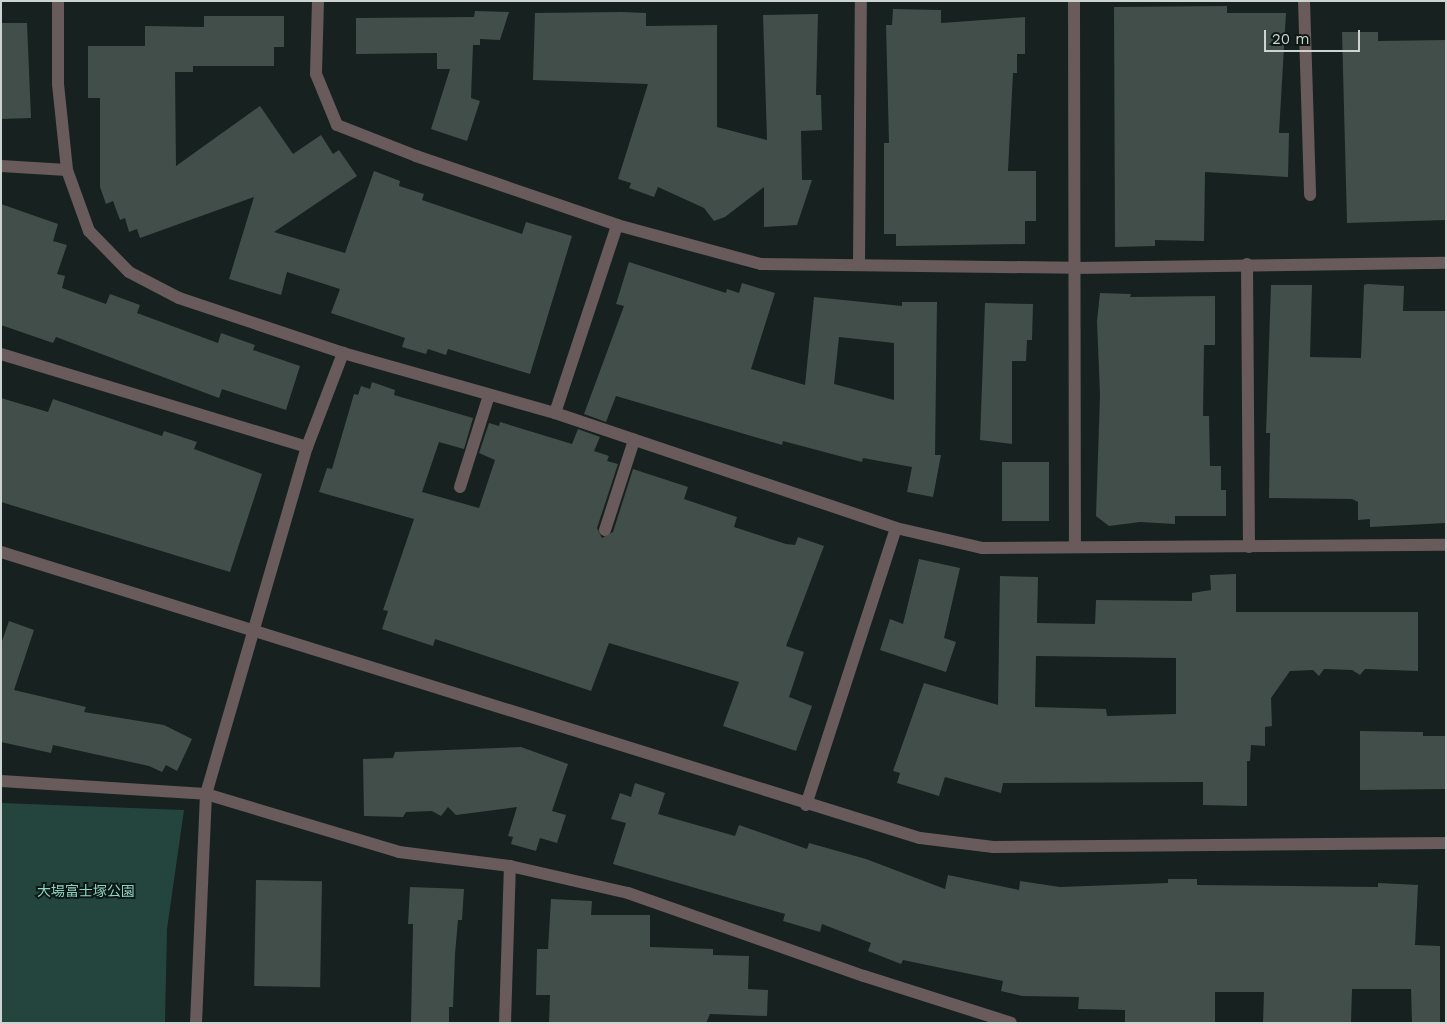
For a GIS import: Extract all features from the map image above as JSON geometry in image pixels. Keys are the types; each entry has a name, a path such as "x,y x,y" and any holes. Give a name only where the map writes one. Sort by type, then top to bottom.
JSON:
{"street":[{"path":"58,1 58,84 67,170 89,231 130,272 179,298 343,353 555,414 896,528 982,548 1446,545"},
{"path":"318,1 316,74 337,125 416,156 617,225 761,264 1074,268 1446,262"},
{"path":"859,265 861,1"},
{"path":"1074,1 1076,547"},
{"path":"1304,1 1310,195"},
{"path":"1,166 67,170"},
{"path":"555,414 617,225"},
{"path":"1247,264 1249,547"},
{"path":"196,1023 206,794 251,631 307,447 343,353"},
{"path":"1,354 307,447"},
{"path":"460,486 489,395"},
{"path":"605,530 634,440"},
{"path":"806,805 896,528"},
{"path":"1,552 806,805 920,838 993,847 1446,843"},
{"path":"1,782 206,794 399,852 510,866 628,893 864,976 1011,1023"},
{"path":"505,1023 510,866"}],"green space":[{"name":"大場富士塚公園","path":"1,803 184,810 167,929 165,1023 1,1023"}],"building":[{"path":"1227,6 1227,13 1286,13 1279,133 1289,133 1288,177 1205,172 1204,241 1155,240 1155,246 1115,247 1114,7"},
{"path":"893,9 941,10 941,23 1025,17 1025,54 1017,54 1017,73 1013,73 1008,171 1036,171 1036,221 1025,221 1025,244 896,246 896,234 884,234 884,143 889,143 886,25 892,25"},
{"path":"475,11 509,12 500,40 480,39 480,45 473,45 471,98 480,101 467,141 431,129 450,69 437,69 437,53 356,54 356,18 474,17"},
{"path":"535,13 646,13 646,26 717,25 717,127 767,140 763,15 818,14 816,95 821,95 822,130 801,131 802,180 812,180 797,225 764,227 764,187 725,217 714,221 704,208 658,187 654,197 629,188 631,183 618,179 648,84 533,80"},
{"path":"204,16 284,16 284,47 274,47 274,66 193,66 193,72 175,72 176,166 260,106 293,154 321,135 333,154 339,150 357,176 274,232 345,253 374,171 400,181 399,186 424,194 422,200 522,234 526,222 572,236 530,374 448,349 446,355 428,349 426,354 402,347 405,338 331,313 340,289 287,272 281,295 229,279 254,197 140,238 137,229 129,232 125,218 120,220 113,201 106,204 100,187 100,98 88,98 88,46 145,46 145,26 204,27"},
{"path":"1,23 27,23 31,118 1,119"},
{"path":"1342,32 1378,32 1378,41 1446,40 1446,220 1347,223"},
{"path":"1,204 58,224 53,241 67,245 57,274 65,276 62,288 106,304 110,294 140,305 137,313 218,343 221,333 255,345 253,350 300,366 286,410 222,389 219,398 56,337 53,343 1,325"},
{"path":"629,262 726,293 727,289 739,293 742,283 775,293 751,369 805,385 814,297 902,306 902,302 937,302 935,455 941,455 933,497 907,492 912,467 863,458 862,462 783,441 782,445 616,396 606,422 584,414 624,306 616,304","holes":["839,337 894,343 894,400 834,384"]},
{"path":"1271,285 1312,285 1310,357 1361,358 1364,285 1404,286 1403,311 1445,311 1446,523 1370,527 1370,519 1358,520 1358,502 1352,499 1269,498 1270,433 1266,433"},
{"path":"1100,293 1131,294 1130,297 1215,296 1215,345 1204,345 1203,416 1209,416 1210,466 1221,466 1221,490 1226,490 1226,516 1175,516 1175,524 1140,522 1109,526 1096,516 1100,395 1097,321"},
{"path":"985,303 1033,304 1032,340 1027,340 1026,361 1012,361 1012,444 980,440"},
{"path":"372,382 395,390 394,395 473,418 464,449 439,442 422,492 479,508 495,460 479,453 489,423 499,426 500,422 572,444 578,429 600,437 594,451 609,456 607,461 618,464 597,528 602,538 613,532 633,469 688,487 684,499 737,517 734,527 786,544 795,545 798,537 824,546 786,646 804,652 789,697 812,706 796,751 723,726 739,682 609,643 591,691 435,639 433,646 382,629 388,611 383,610 414,519 319,492 327,468 332,469 354,394 358,395 361,386 370,389"},
{"path":"1,398 48,412 53,399 162,436 164,431 197,442 194,449 262,474 230,572 1,502"},
{"path":"1002,462 1049,462 1049,521 1002,521"},
{"path":"919,559 960,568 944,638 956,642 946,672 880,650 890,619 903,624"},
{"path":"1236,574 1236,612 1418,612 1418,671 1365,669 1360,675 1352,670 1324,669 1319,676 1313,670 1290,671 1271,698 1272,726 1265,727 1265,746 1251,745 1250,761 1247,761 1247,806 1203,805 1203,782 1003,783 1001,793 945,777 939,796 897,783 900,773 893,771 924,683 998,705 1000,576 1038,577 1037,623 1095,624 1096,600 1192,601 1192,593 1211,590 1210,575","holes":["1036,656 1176,658 1176,714 1107,716 1106,709 1035,707"]},
{"path":"9,621 34,630 14,690 86,707 84,712 164,725 192,739 177,771 166,765 162,772 149,766 53,745 51,753 1,742 1,644"},
{"path":"1360,731 1423,732 1423,736 1446,736 1446,789 1360,790"},
{"path":"521,747 568,764 552,811 566,815 557,843 540,838 536,851 511,844 513,837 508,836 517,807 456,815 448,807 441,816 432,811 406,812 403,817 364,816 363,759 393,758 395,752"},
{"path":"635,783 665,793 658,814 735,836 739,825 807,849 809,843 866,859 945,889 948,875 1019,890 1020,881 1060,887 1168,883 1168,879 1197,879 1197,885 1378,887 1378,883 1418,885 1415,945 1440,946 1440,1023 1412,1023 1411,989 1352,989 1351,1023 1263,1023 1264,992 1215,992 1215,1023 1125,1023 1125,1010 1078,1009 1079,997 1022,996 1001,991 1003,981 903,960 901,964 868,951 871,943 822,924 820,932 783,921 785,914 613,864 626,823 611,819 620,793 631,797"},
{"path":"256,880 322,881 320,987 254,986"},
{"path":"410,887 464,889 462,920 458,920 453,1007 449,1007 449,1023 411,1023 413,924 408,924"},
{"path":"551,899 592,901 591,915 650,915 650,947 713,949 713,955 749,956 748,989 768,990 767,1016 710,1014 706,1023 549,1023 550,995 536,995 537,949 548,949"}]}
